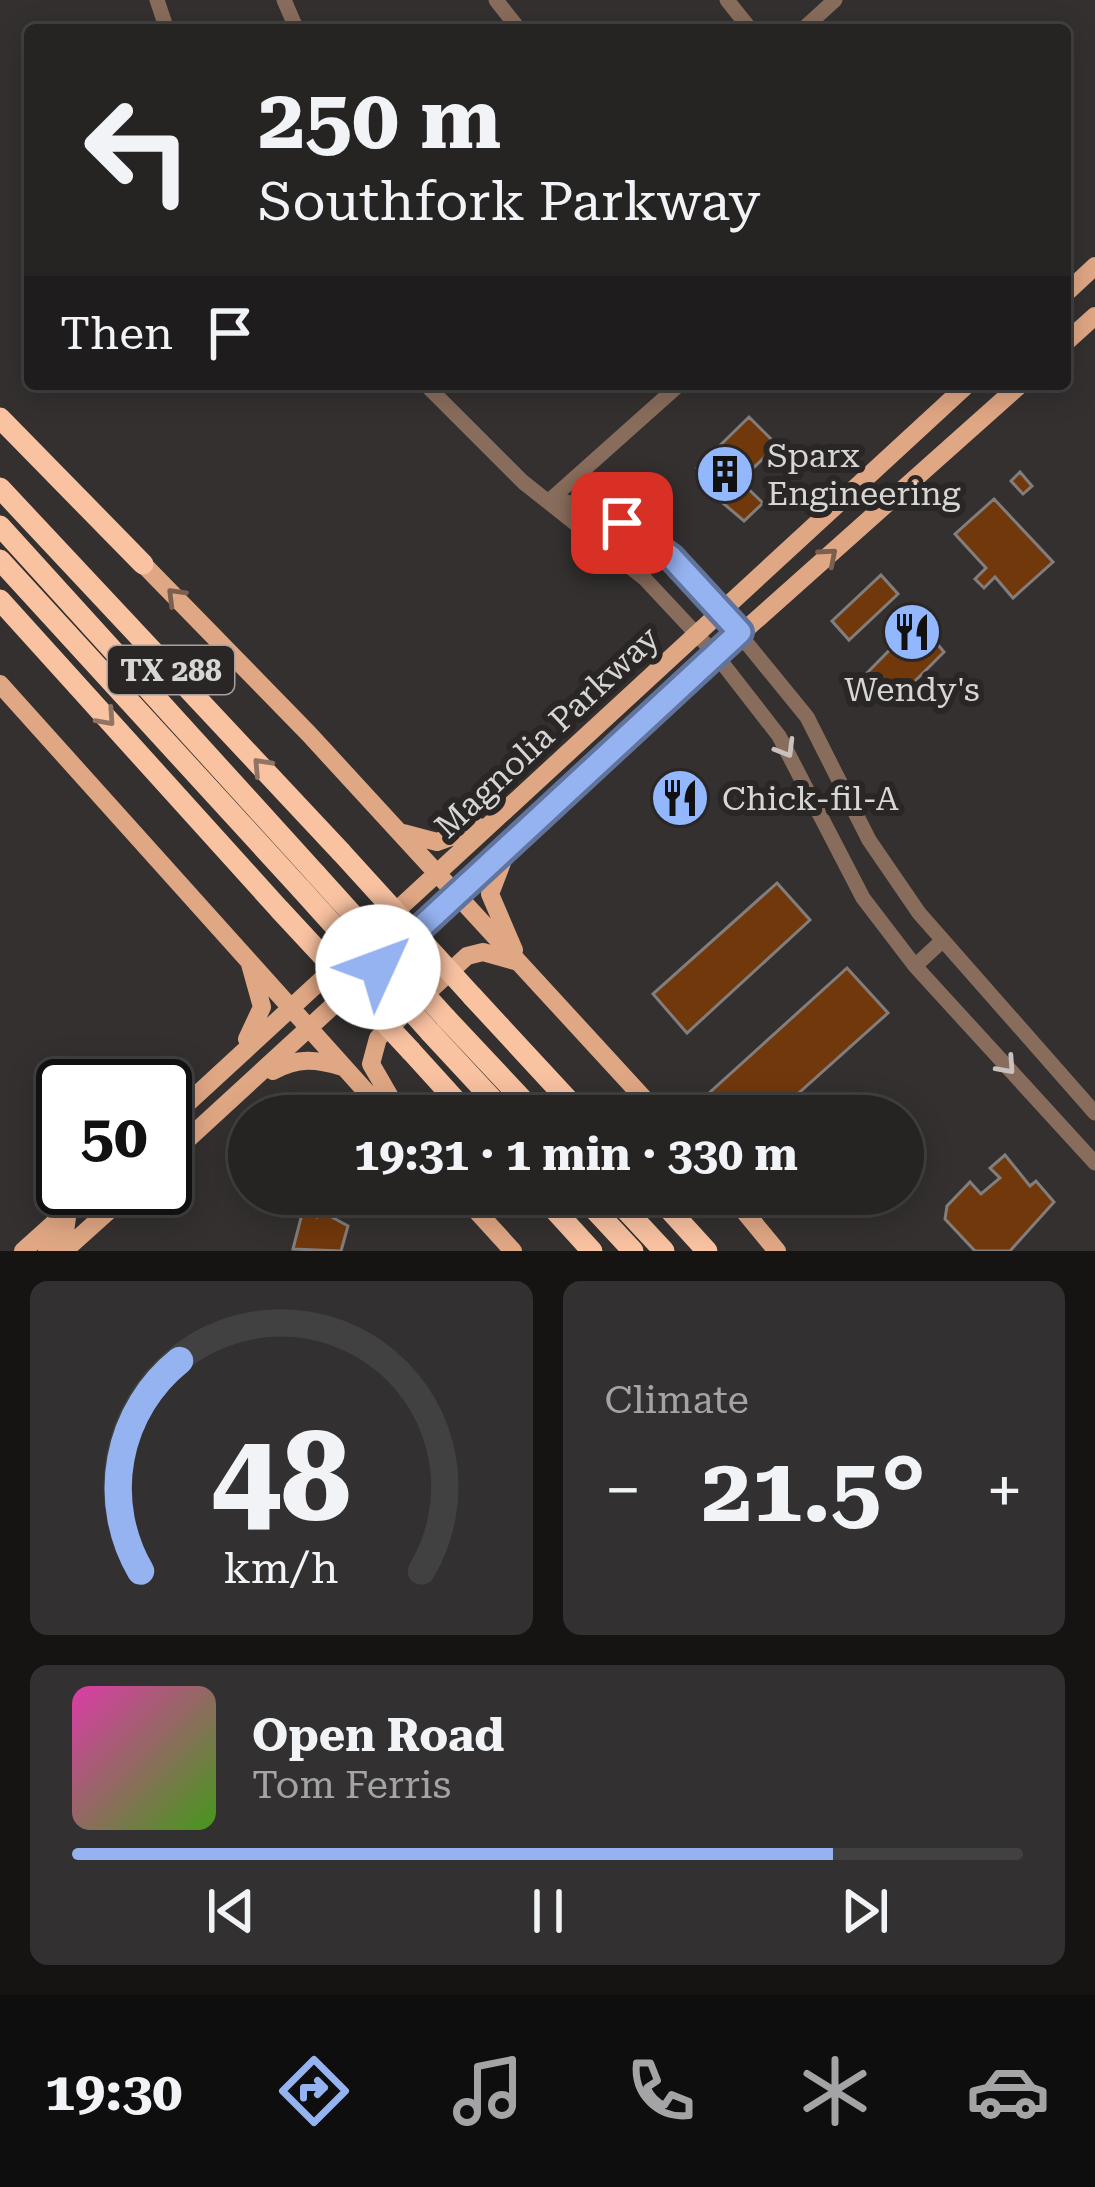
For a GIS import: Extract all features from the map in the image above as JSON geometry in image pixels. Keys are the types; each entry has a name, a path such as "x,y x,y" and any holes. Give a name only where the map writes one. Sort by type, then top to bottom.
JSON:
{"highway":[{"path":"0,418 143,564"},
{"name":"TX 288","path":"0,488 564,1095"},
{"path":"0,526 438,1025 492,1095"},
{"path":"0,560 308,882"},
{"name":"TX 288","path":"0,600 451,1095"},
{"path":"438,1025 515,1095"},
{"path":"560,1215 592,1251"},
{"path":"600,1215 633,1251"},
{"path":"631,1215 664,1251"},
{"path":"674,1215 707,1251"}],"main road":[{"path":"1071,288 1095,266"},
{"path":"1071,338 1095,316"},
{"name":"Magnolia Parkway","path":"192,1098 962,390"},
{"name":"Magnolia Parkway","path":"192,1135 740,632 1014,390"},
{"path":"143,564 399,831 641,1095"},
{"path":"0,685 293,1005 369,1095"},
{"path":"399,831 437,842 499,816"},
{"path":"511,845 490,894 520,962"},
{"path":"389,1095 371,1064 378,1038 467,956 483,952 520,962"},
{"path":"232,1060 262,1007 247,954"},
{"path":"252,1081 291,1061 315,1059 343,1067"},
{"path":"23,1251 63,1215"},
{"path":"47,1251 65,1232 67,1215"},
{"path":"64,1251 104,1215"},
{"path":"480,1215 514,1251"},
{"path":"747,1215 777,1251"}],"street":[{"path":"496,0 515,24"},
{"path":"728,0 746,24"},
{"path":"809,24 835,0"},
{"path":"430,390 523,482 550,500 590,540 644,578 716,655 778,736 840,859 914,966 1095,1163"},
{"path":"550,500 673,390"},
{"path":"550,500 595,507 650,538 723,612 807,717 869,840 942,941 1095,1113"},
{"path":"914,966 942,941"}],"building":[{"name":"Sparx Engineering","path":"749,417 777,445 740,481 763,503 744,521 717,498 697,468"},
{"path":"1020,472 1032,486 1023,494 1011,481"},
{"path":"994,499 1053,562 1013,598 995,577 984,588 975,579 986,568 955,534"},
{"path":"881,575 898,594 849,640 832,621"},
{"path":"918,621 944,652 905,691 900,685 887,696 866,674"},
{"name":"Chick-fil-A","path":"679,770 701,782 683,824 659,813"},
{"path":"777,883 810,920 687,1033 653,994"},
{"path":"847,968 888,1013 796,1095 708,1094"},
{"path":"1005,1155 1030,1186 1036,1181 1054,1202 1010,1251 975,1251 945,1219 947,1206 970,1182 981,1194 1000,1178 990,1168"},
{"path":"302,1215 328,1215 348,1226 341,1251 293,1249"}],"place":[{"name":"Sparx Engineering","path":"725,474"},
{"name":"Wendy's","path":"912,632"},
{"name":"Chick-fil-A","path":"680,798"}],"route":[{"path":"378,967 740,632 671,557 650,538 622,523"}]}
